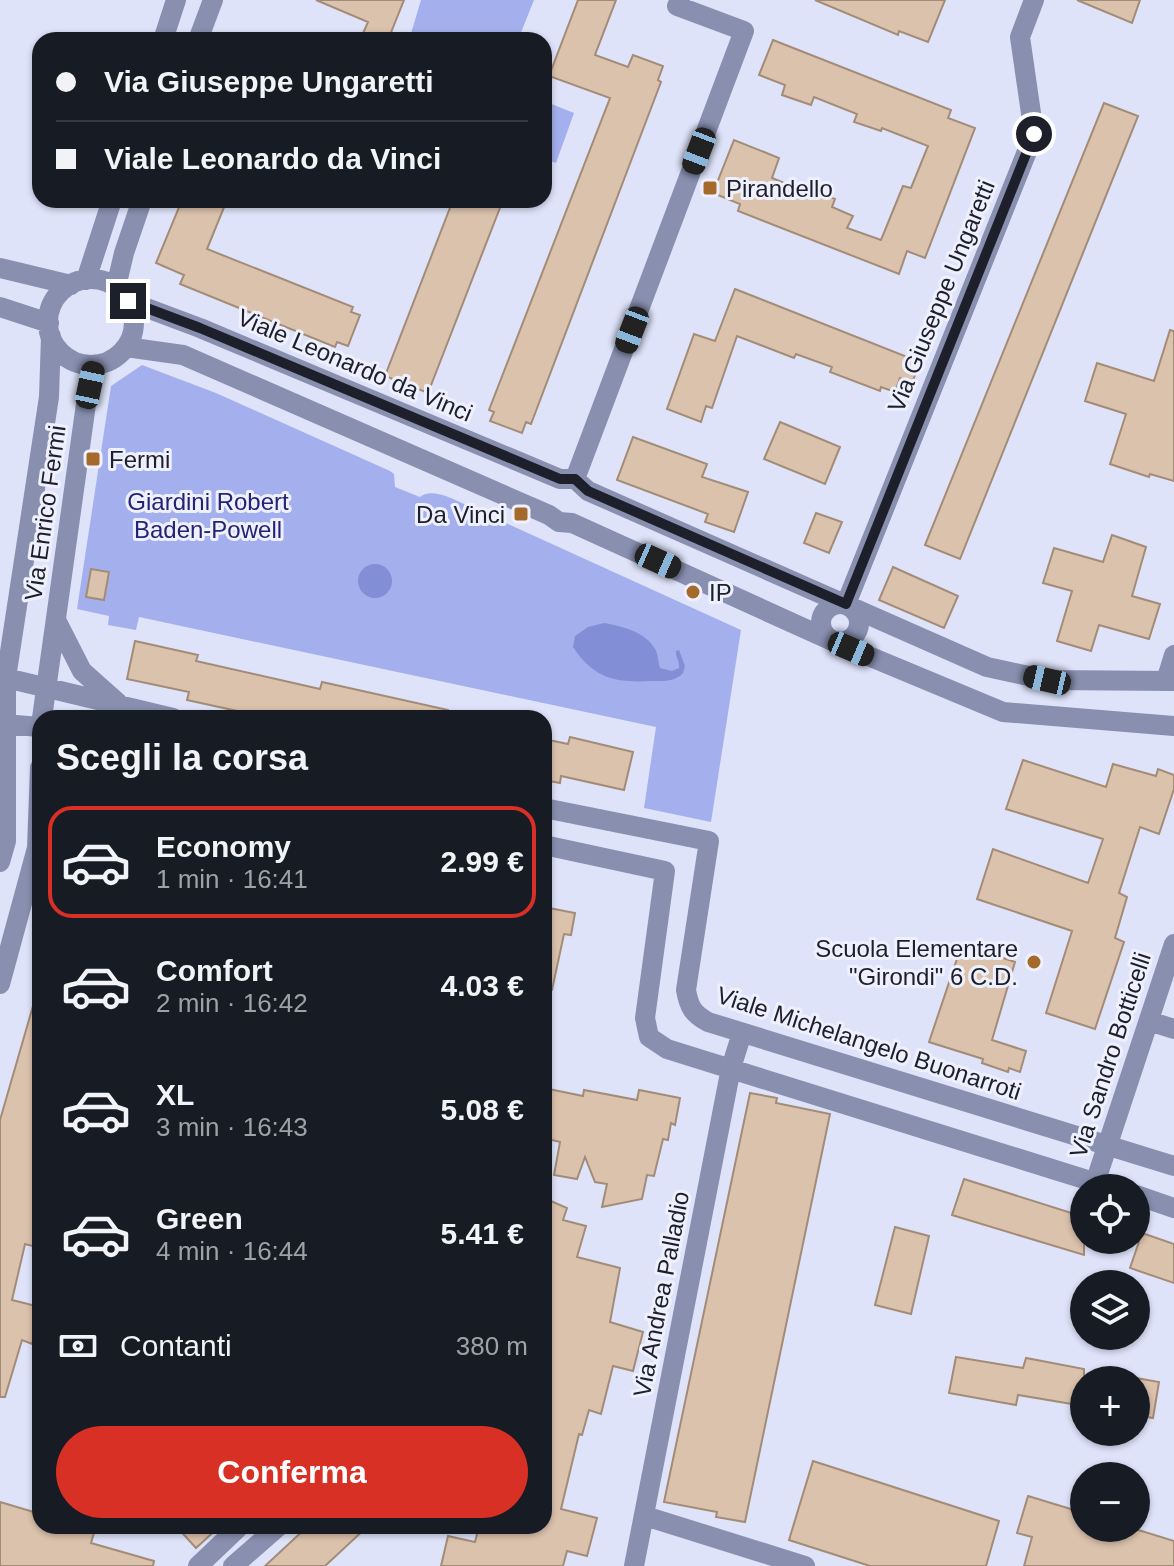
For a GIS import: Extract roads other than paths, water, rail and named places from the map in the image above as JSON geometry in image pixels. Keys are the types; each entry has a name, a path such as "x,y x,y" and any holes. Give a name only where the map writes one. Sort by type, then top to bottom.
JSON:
{"street":[{"path":"166,32 176,0"},
{"path":"201,32 213,0"},
{"path":"574,483 744,31 677,6 680,0"},
{"name":"Via Giuseppe Ungaretti","path":"846,604 1034,134 1020,37 1034,0"},
{"path":"50,330 54,303 79,282 109,208"},
{"path":"122,294 124,253 139,208"},
{"path":"0,268 79,282 102,281 122,294 134,316 133,330 126,347 118,356 94,365 82,364 65,356 50,330 0,307"},
{"name":"Viale Leonardo da Vinci","path":"122,294 574,483 987,667 1047,680 1170,681"},
{"name":"Via Enrico Fermi","path":"0,862 6,841 6,678 49,397 50,330"},
{"path":"126,347 183,355 559,522 572,523 830,640 1003,712 1174,726"},
{"name":"Via Enrico Fermi","path":"43,710 94,365"},
{"path":"549,515 545,508 549,486 574,483"},
{"path":"572,523 583,517 590,504 574,483"},
{"path":"830,640 847,641 858,628 856,612 846,604"},
{"name":"Via Enrico Fermi","path":"56,620 82,671 121,705"},
{"path":"1170,681 1174,655"},
{"path":"6,678 141,710"},
{"path":"4,724 32,726"},
{"name":"Viale Michelangelo Buonarroti","path":"552,810 709,841 686,990 688,1005 695,1015 742,1033 1174,1166"},
{"path":"552,847 665,871 645,1018 649,1037 667,1049 1070,1174"},
{"path":"0,984 32,869"},
{"name":"Via Sandro Botticelli","path":"1105,1174 1107,1145 1174,944"},
{"path":"1149,1021 1174,1029"},
{"name":"Via Andrea Palladio","path":"634,1566 731,1068 742,1033"},
{"path":"1150,1200 1174,1208"},
{"path":"645,1516 805,1566"},
{"path":"198,1566 232,1534"},
{"path":"233,1566 270,1534"}],"place":[{"name":"Pirandello","path":"710,188"},
{"name":"Fermi","path":"93,459"},
{"name":"Da Vinci","path":"521,514"},
{"name":"IP","path":"693,592"},
{"name":"Scuola Elementare \"Girondi\" 6 C.D.","path":"1034,962"}],"park label":[{"name":"Giardini Robert Baden-Powell","path":"208,515"}]}
